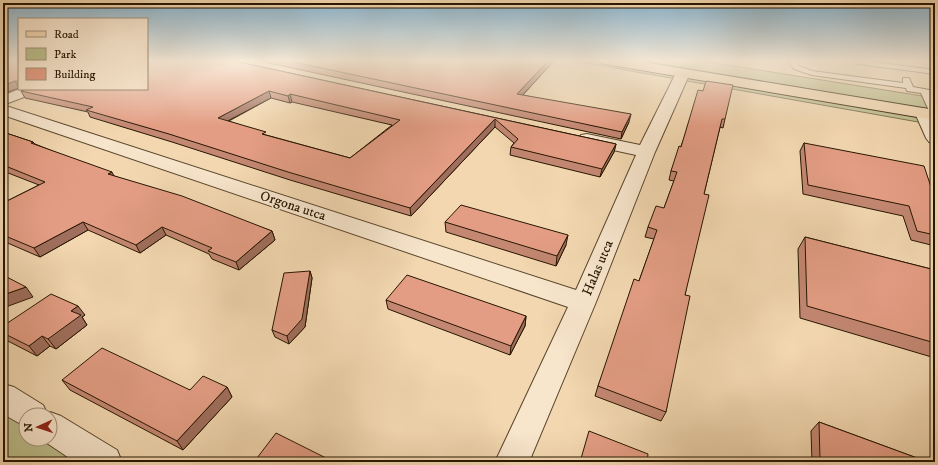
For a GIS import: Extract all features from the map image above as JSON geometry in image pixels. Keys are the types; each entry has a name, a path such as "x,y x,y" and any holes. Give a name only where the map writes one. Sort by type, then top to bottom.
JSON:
{"main road":[{"path":"736,82 931,114"}],"street":[{"name":"Halas utca","path":"512,462 583,302 646,152 679,82"},
{"path":"3,101 30,90"},
{"name":"Orgona utca","path":"3,110 583,302"},
{"path":"931,114 935,138"},
{"path":"576,137 646,152"},
{"path":"3,397 19,407"},
{"path":"58,432 105,462"}],"lane":[{"path":"877,82 909,86"},
{"path":"907,82 910,89 935,92"},
{"path":"924,91 931,114"}],"green space":[{"path":"691,82 832,82 935,98 935,125"},
{"path":"3,409 18,419 18,447 58,447 58,446 82,462 3,462"}],"building":[{"path":"3,82 13,82 3,86"},
{"path":"148,82 330,82 616,144 602,169 511,147 518,139 495,119 410,208 86,110 93,107 21,91 148,90","holes":["269,91 288,96 290,94 400,120 350,158 262,134 266,132 218,118"]},
{"path":"386,82 529,82 517,94 631,114 622,132"},
{"path":"706,82 733,85 725,119 722,119 704,194 709,195 685,295 690,296 666,412 598,386 634,279 639,281 657,230 648,227 656,206 664,208 677,172 671,171 679,146 681,147 698,90 703,91"},
{"path":"3,132 112,172 108,174 182,196 272,231 236,262 208,251 212,248 162,227 136,245 83,222 34,248 3,235 3,203 45,182 3,165"},
{"path":"804,143 924,166 935,196 935,235 917,231 909,206 808,185"},
{"path":"461,205 568,235 557,256 445,222"},
{"path":"805,237 935,270 935,343 807,306"},
{"path":"310,271 302,319 287,336 272,330 284,273"},
{"path":"3,275 26,287 3,295"},
{"path":"407,275 526,316 511,346 386,300"},
{"path":"51,294 78,306 71,311 81,315 48,339 42,336 29,346 3,333 3,326"},
{"path":"102,348 190,390 203,376 227,387 177,441 62,380"},
{"path":"819,422 928,462 824,462 820,460"},
{"path":"589,431 648,454 647,462 580,462"},
{"path":"276,433 334,462 254,462"}]}
